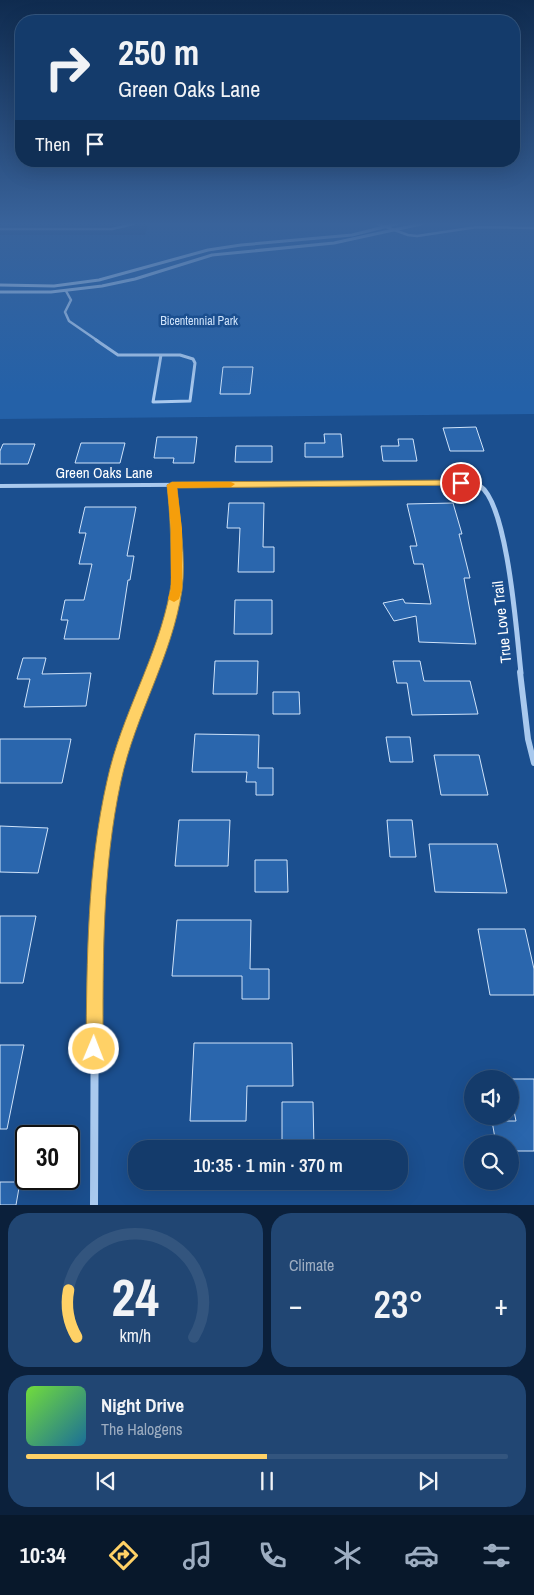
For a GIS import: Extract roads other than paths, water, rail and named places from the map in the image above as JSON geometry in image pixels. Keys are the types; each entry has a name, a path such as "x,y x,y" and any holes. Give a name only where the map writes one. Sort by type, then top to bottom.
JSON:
{"street":[{"path":"0,285 66,285 93,280"},
{"path":"0,292 66,291 126,280"},
{"path":"66,285 66,291"},
{"name":"Green Oaks Lane","path":"0,486 461,483 478,485"},
{"path":"94,1205 95,951 99,880 114,781 124,744 162,647 176,589 176,529 172,485"},
{"name":"True Love Trail","path":"478,485 486,490 494,505 508,563 528,738 534,763"}],"lane":[{"path":"66,291 71,300 65,312 69,322 118,355 161,355 180,355 193,360 195,363 190,402 153,402 161,355"}],"park label":[{"name":"Bicentennial Park","path":"199,321"}]}
